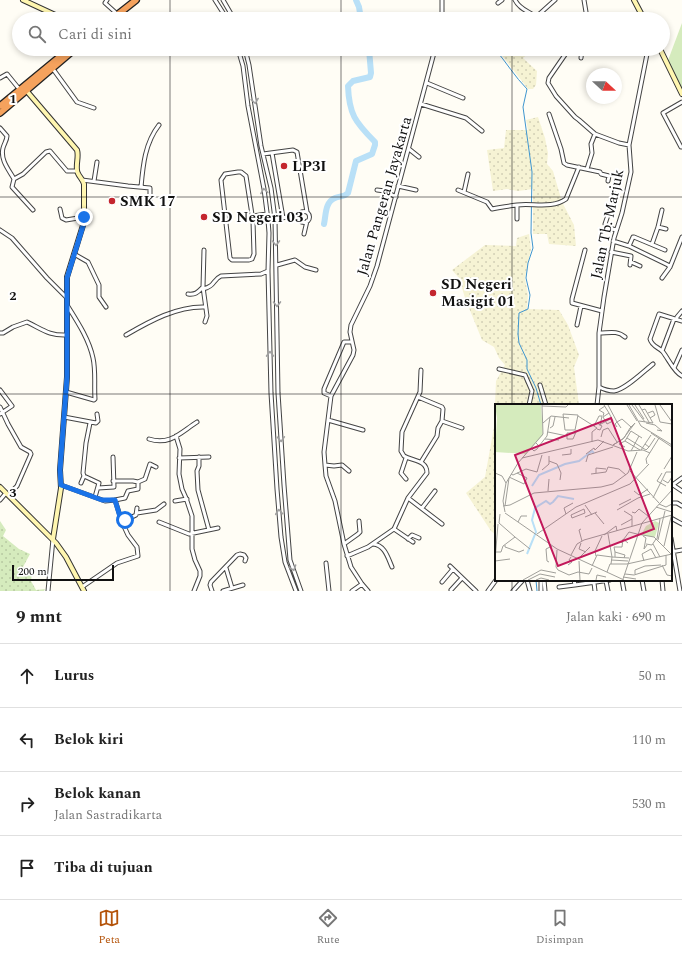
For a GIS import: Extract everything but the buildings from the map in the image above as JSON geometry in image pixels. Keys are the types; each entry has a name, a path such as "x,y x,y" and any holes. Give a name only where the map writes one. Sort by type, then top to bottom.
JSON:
{"highway":[{"path":"115,12 130,0"},
{"path":"121,12 136,0"},
{"path":"0,113 23,89 61,56"},
{"path":"1,103 53,69 68,56"}],"street":[{"path":"24,0 49,12"},
{"path":"101,0 106,1 115,12"},
{"path":"215,0 223,12"},
{"path":"223,0 230,12"},
{"path":"442,0 442,12"},
{"path":"498,3 502,0"},
{"path":"542,12 555,0"},
{"path":"584,0 586,12"},
{"path":"634,0 640,12"},
{"path":"516,1 522,9 531,12"},
{"path":"240,56 243,66 268,220 271,397 281,537 285,562 296,591"},
{"path":"246,56 275,219 277,265 278,395 290,560 301,591"},
{"name":"Jalan Pangeran Jayakarta","path":"368,591 351,567 344,544 335,501 326,476 324,465 328,420 331,396 353,355 354,350 350,332 351,325 370,286 377,266 433,56"},
{"path":"564,56 549,78 548,83 556,96 569,113 596,134 619,144 629,145"},
{"name":"Jalan Tb. Marjuk","path":"597,404 599,333 602,311 613,241 622,213 631,172 629,145 647,56"},
{"path":"663,56 682,94"},
{"path":"53,69 77,102 94,108"},
{"path":"0,78 7,74 23,89 77,150 77,171 84,184 83,226 68,272 66,297 66,392 60,470 61,485 53,539 48,591"},
{"path":"245,85 252,83"},
{"path":"427,83 463,98"},
{"path":"682,102 663,113 682,148"},
{"path":"421,104 466,118 482,130"},
{"path":"549,114 561,149 564,163 609,176 608,181"},
{"path":"141,187 145,155 153,133 159,125"},
{"path":"0,128 7,136 3,150 3,158 14,179 12,187 33,210"},
{"path":"587,169 592,153 591,144 596,134"},
{"path":"409,149 419,157"},
{"path":"257,156 293,150 297,152 307,212 309,214 304,234"},
{"path":"14,179 23,174 48,151 50,151 67,172 77,171"},
{"path":"272,153 283,218"},
{"path":"258,161 264,160"},
{"path":"94,181 97,162"},
{"path":"458,190 489,203 491,208 516,205 548,205 563,202 566,199 579,167"},
{"path":"238,172 245,174 253,221 253,257 249,260 231,259 228,254 221,180 225,174 238,172"},
{"path":"464,192 468,174"},
{"path":"82,180 150,188 150,202"},
{"path":"398,186 416,190"},
{"path":"377,190 385,191 396,197"},
{"path":"615,194 605,224 607,227 616,230"},
{"path":"516,205 517,219"},
{"path":"60,209 62,218 66,220 84,217"},
{"path":"652,244 662,210"},
{"path":"253,221 298,216 303,211 307,212"},
{"path":"252,216 267,214"},
{"path":"298,216 303,222 307,221"},
{"path":"658,227 666,229"},
{"path":"0,230 12,238 66,297"},
{"path":"630,246 633,237 665,250"},
{"path":"662,278 670,266 682,237"},
{"path":"613,241 630,246 657,258 670,266"},
{"path":"204,250 202,260 203,288 207,316 205,322"},
{"path":"585,250 572,301 574,304 602,311"},
{"path":"611,252 631,256 630,264 640,266"},
{"path":"74,254 88,262 99,285 99,297 106,306"},
{"path":"277,265 295,260 303,266 316,270"},
{"path":"188,294 198,293 203,288 211,286 217,278 221,276 261,274 268,271"},
{"path":"66,392 94,400 95,398 94,363 91,350 67,305"},
{"path":"578,325 581,306"},
{"path":"126,335 169,313 197,307 205,307"},
{"path":"662,351 676,318 682,311"},
{"path":"682,322 676,318 659,314 657,316 650,340 652,345 662,351 677,373 682,376"},
{"path":"0,333 27,322 57,336 67,336"},
{"path":"599,333 616,332 624,337"},
{"path":"331,396 325,393 324,389 344,342 352,342"},
{"path":"674,368 682,350"},
{"path":"598,388 612,391 619,389 628,384 653,364"},
{"path":"499,369 525,375 532,391 529,404"},
{"path":"347,556 373,544 394,529 408,498 427,473 426,466 420,462 406,458 401,451 402,432 420,392 421,370"},
{"path":"540,385 546,404"},
{"path":"0,390 12,404 1,414"},
{"path":"271,397 278,395"},
{"path":"418,397 442,408 443,412 437,436 420,462"},
{"path":"0,408 1,414 21,446 31,454 17,486 0,500"},
{"path":"64,417 90,423 98,422 97,414"},
{"path":"328,420 363,430"},
{"path":"442,420 462,428"},
{"path":"149,439 161,441 176,436 197,422"},
{"path":"81,483 84,476 83,471 86,443 90,423"},
{"path":"176,436 180,449 179,474 182,489 192,516 194,557 201,573 194,591"},
{"path":"179,458 209,456"},
{"path":"98,488 113,487 113,457"},
{"path":"199,457 197,472 198,490 210,530"},
{"path":"406,458 401,473 406,479"},
{"path":"113,482 138,482 144,479 150,464 156,467"},
{"path":"324,465 342,465 349,471"},
{"path":"84,476 98,482 99,484 95,497"},
{"path":"682,478 672,485 682,491"},
{"path":"61,485 107,501 125,498 128,491 138,489 138,482"},
{"path":"0,487 53,539 66,557 83,589 117,563 138,556 137,548 128,535 122,522 115,500"},
{"path":"422,508 435,491"},
{"path":"408,498 442,524"},
{"path":"175,501 187,500"},
{"path":"672,503 677,503 682,506"},
{"path":"122,522 136,515 137,513 156,510 164,504"},
{"path":"136,508 137,513"},
{"path":"672,519 682,524"},
{"path":"344,544 360,532 359,521"},
{"path":"159,522 192,534 218,528"},
{"path":"394,529 413,542"},
{"path":"408,539 412,535 419,538"},
{"path":"373,544 378,544 382,547 392,567"},
{"path":"680,591 672,551 682,550"},
{"path":"212,591 210,582 239,554 243,554 245,556 245,561"},
{"path":"326,563 329,591"},
{"path":"450,566 476,591"},
{"path":"226,568 232,588"},
{"path":"442,582 453,569"},
{"path":"451,590 462,578"},
{"path":"488,591 495,581"},
{"path":"513,591 522,581"},
{"path":"528,581 530,591"},
{"path":"544,581 545,591"},
{"path":"574,581 575,585"},
{"path":"559,587 603,581"},
{"path":"622,581 624,591"},
{"path":"642,581 644,591"},
{"path":"662,581 663,591"},
{"path":"594,583 595,591"},
{"path":"352,591 362,584"},
{"path":"223,591 243,585"}],"shaded area":[{"path":"502,56 525,56 523,58 537,71 536,85 533,89 528,89"},
{"path":"538,117 548,153 547,164 553,171 562,202 574,225 576,246 549,244 547,234 533,234 533,189 518,191 507,189 493,191 487,150 504,148 506,130 528,130 526,120"},
{"path":"529,234 531,249 525,278 528,295 527,309 559,310 568,325 579,355 574,367 579,404 495,404 496,381 505,365 499,358 494,347 482,340 465,298 459,278 452,270 485,245 516,246 517,238"},
{"path":"495,404 495,534 491,531 466,493 485,477 494,427"}],"green space":[{"path":"682,23 682,91 667,63"},
{"path":"0,521 6,530 3,536 19,549 30,554 23,567 32,573 31,581 36,590 45,589 44,591 0,591"}],"waterway":[{"path":"356,0 360,12"},
{"path":"324,224 326,209 329,202 348,193 356,161 372,154 375,145 375,142 362,129 354,117 350,104 348,86 353,81 370,77 370,56"},
{"path":"500,56 518,80 527,89 523,107 532,172 531,233 533,248 528,263 526,278 530,295 528,309 519,313 518,334 519,343 527,360 527,369 536,388 541,404"},
{"path":"536,581 537,591"}],"place":[{"name":"LP3I","path":"284,166"},
{"name":"SMK 17","path":"112,201"},
{"name":"SD Negeri 03","path":"204,217"},
{"name":"SD Negeri Masigit 01","path":"433,293"}],"route":[{"path":"84,217 83,226 67,278 67,377 60,470 61,485 102,500 115,500 122,522 125,520"}]}
